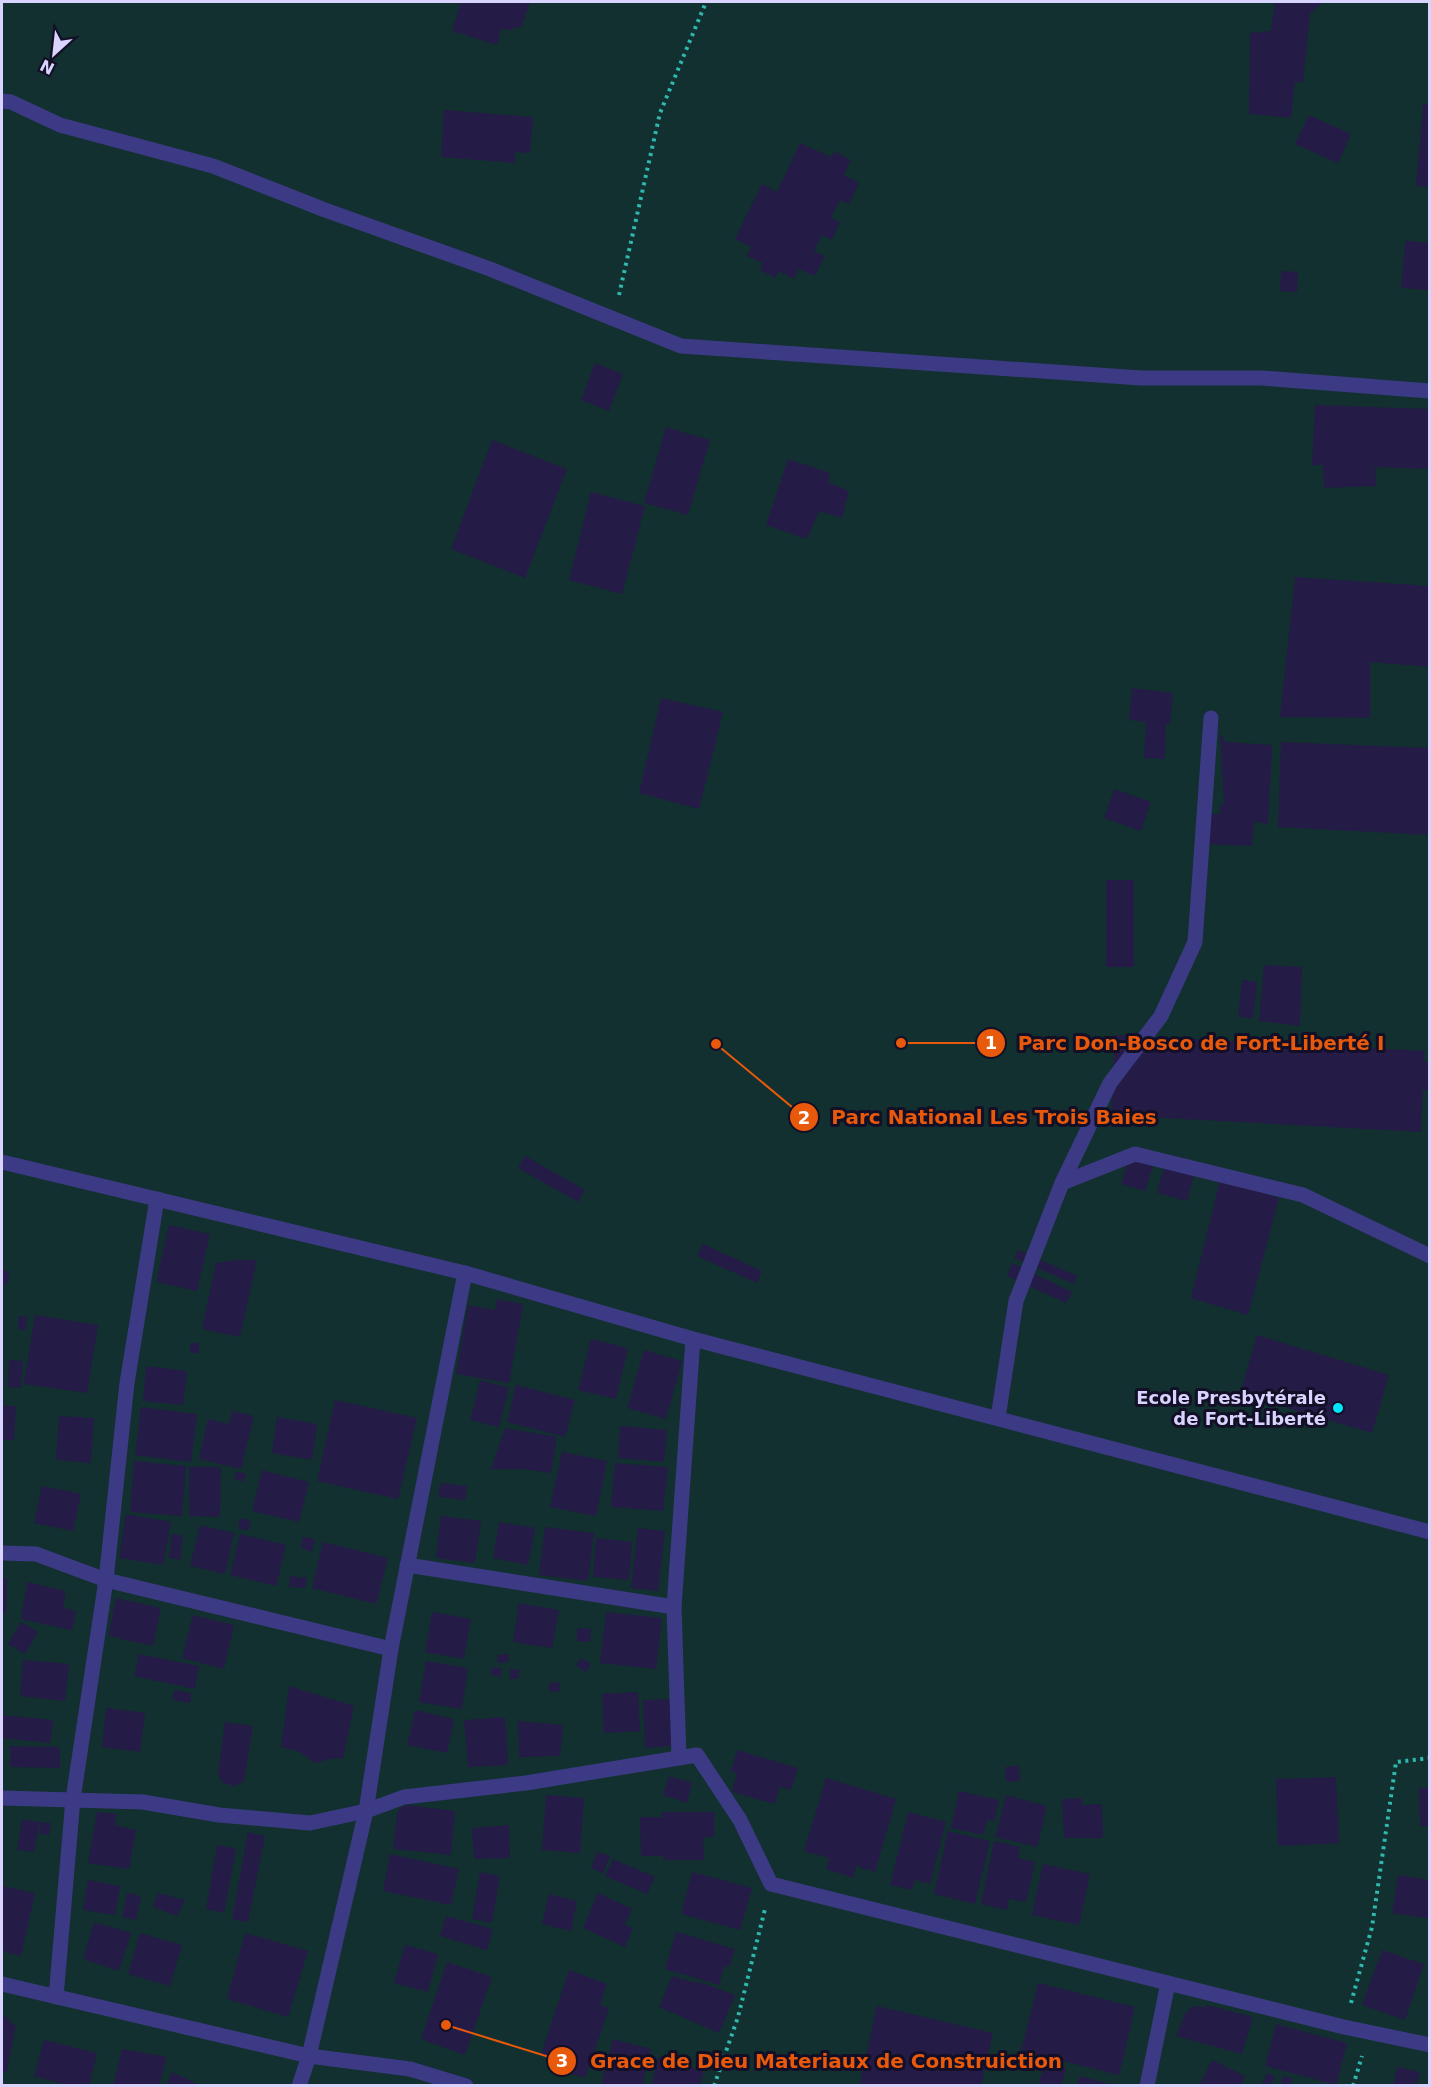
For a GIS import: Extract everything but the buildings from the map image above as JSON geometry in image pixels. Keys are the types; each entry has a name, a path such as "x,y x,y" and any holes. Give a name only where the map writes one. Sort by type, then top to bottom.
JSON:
{"street":[{"path":"2,101 11,102 60,125 213,166 325,210 490,269 681,346 1141,378 1262,378 1430,391"},
{"path":"998,1418 1016,1301 1062,1183 1110,1083 1161,1016 1195,942 1211,718"},
{"path":"1062,1183 1135,1154 1303,1195 1430,1256"},
{"path":"2,1162 465,1273 693,1340 1430,1532"},
{"path":"56,1997 73,1799 106,1580 127,1383 157,1199"},
{"path":"298,2085 309,2056 366,1812 406,1565 465,1273"},
{"path":"679,1758 674,1607 693,1340"},
{"path":"2,1552 36,1554 106,1580 391,1649"},
{"path":"406,1565 674,1607"},
{"path":"2,1798 143,1802 219,1815 310,1823 366,1812 404,1797 526,1783 697,1755 740,1820 771,1884 1344,2027 1430,2044"},
{"path":"1147,2085 1168,1983"},
{"path":"2,1984 309,2056 410,2069 466,2085"}],"path":[{"path":"613,319 660,113 706,2"},
{"path":"1344,2027 1372,1927 1396,1762 1430,1758"},
{"path":"714,2085 738,2016 771,1884"}],"green space":[{"path":"2,2 1429,2 1429,2085 2,2086"}],"place":[{"name":"Parc Don-Bosco de Fort-Liberté I","path":"901,1043"},
{"name":"Parc National Les Trois Baies","path":"716,1044"},
{"name":"Ecole Presbytérale de Fort-Liberté","path":"1338,1408"},
{"name":"Grace de Dieu Materiaux de Construiction","path":"446,2025"}]}
